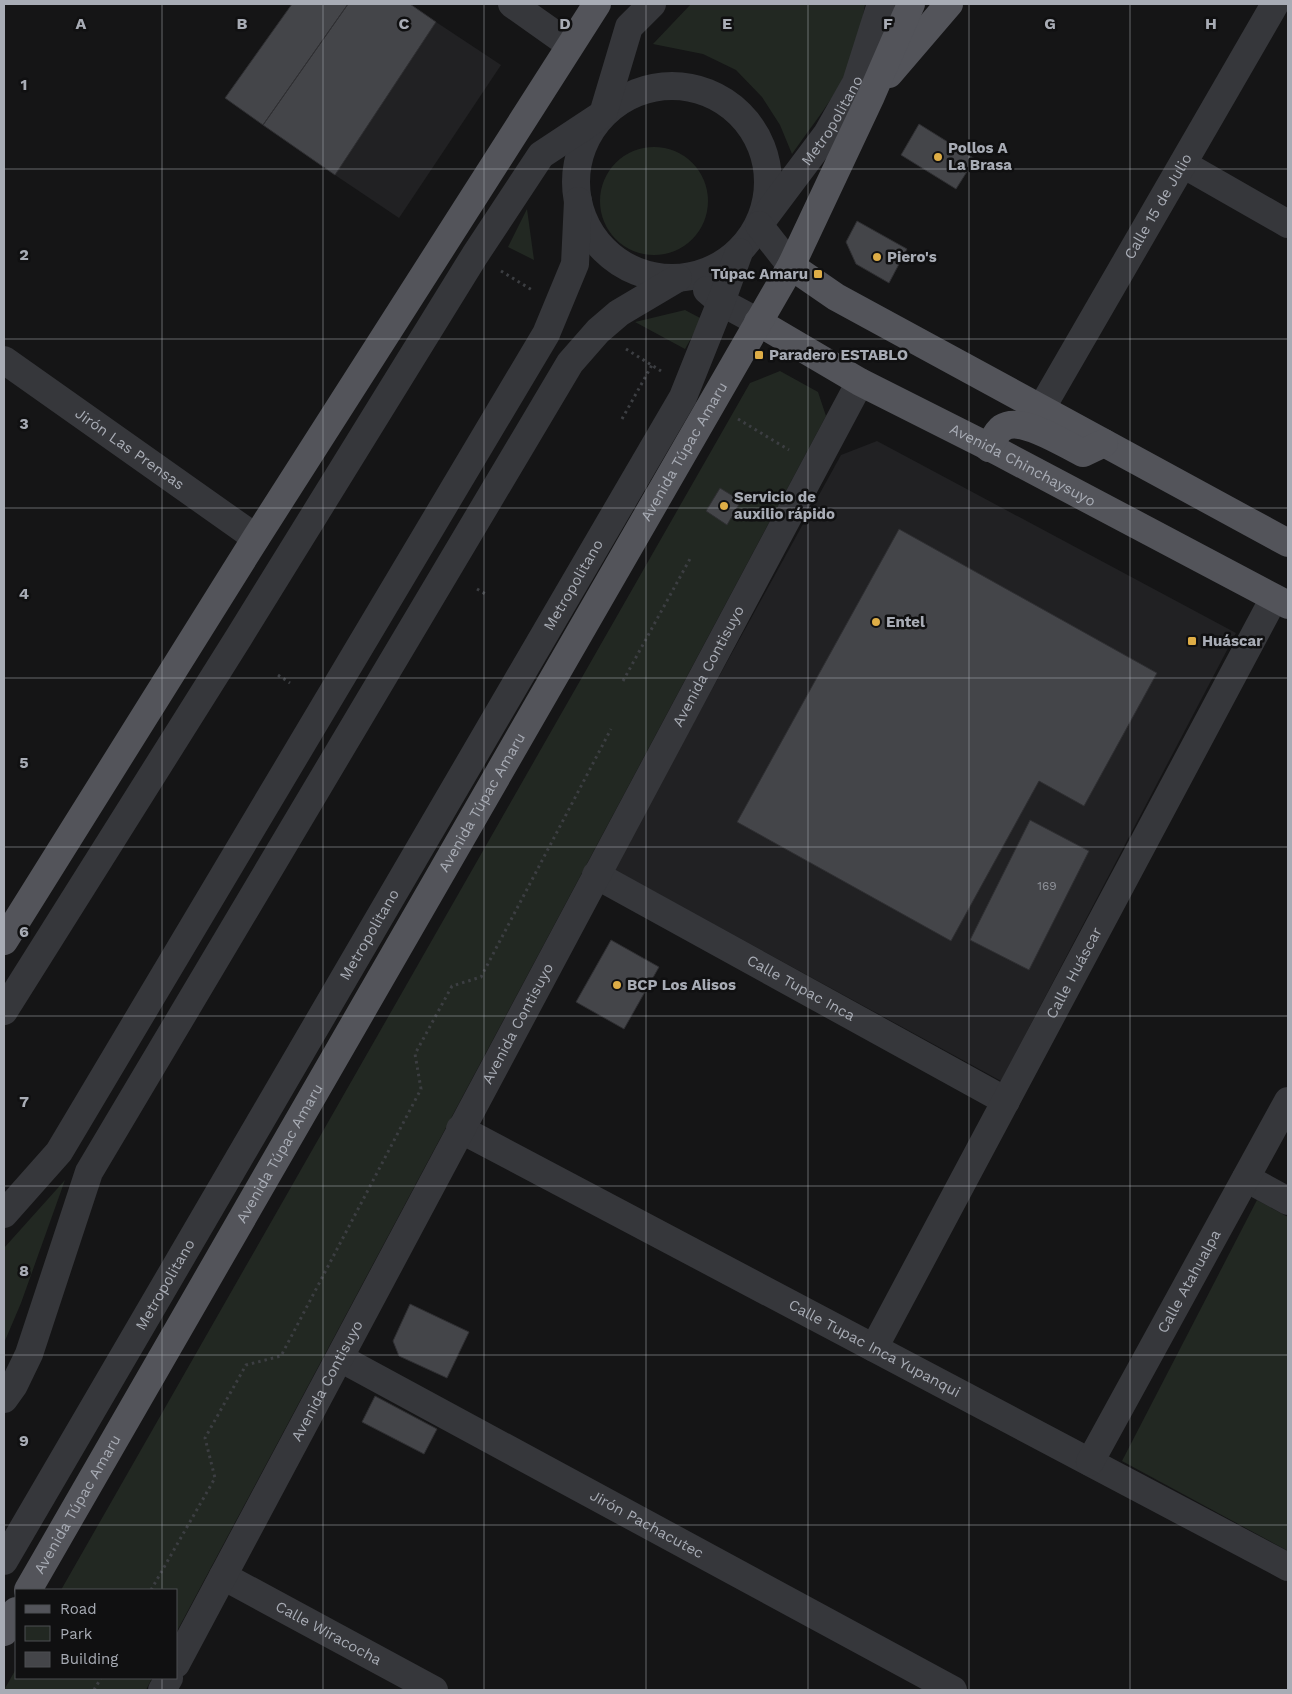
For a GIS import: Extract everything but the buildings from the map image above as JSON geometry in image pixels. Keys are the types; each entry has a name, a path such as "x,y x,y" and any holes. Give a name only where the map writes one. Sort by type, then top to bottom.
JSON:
{"main road":[{"path":"4,942 256,538 597,4"},
{"name":"Avenida Túpac Amaru","path":"29,1589 791,266 871,96 911,4"},
{"path":"871,96 949,4"},
{"path":"791,266 836,297 1288,543"},
{"name":"Avenida Chinchaysuyo","path":"758,322 860,382 1281,601"},
{"path":"990,448 994,437 1002,428 1014,424 1026,425 1082,453 1104,443"},
{"path":"4,1632 15,1613"}],"street":[{"path":"512,4 570,45"},
{"path":"4,1214 59,1152 546,334 575,264 578,201 577,170 585,140 603,114 629,27 652,4"},
{"name":"Metropolitano","path":"759,225 826,134 856,83 881,4"},
{"name":"Calle 15 de Julio","path":"1042,409 1275,4"},
{"path":"4,1011 244,629 475,255 541,155 624,98 650,88 677,86 704,91 728,103 747,122 761,146 767,166 767,199 759,225 739,252 721,266 686,278 619,313 598,331 570,364 88,1172 29,1354 14,1385 4,1399"},
{"name":"Metropolitano","path":"759,225 844,152"},
{"path":"1183,164 1288,224"},
{"path":"578,201 587,227 603,249 625,266 650,276 686,278 721,302 758,322"},
{"path":"759,225 791,266"},
{"name":"Metropolitano","path":"4,1561 683,397 739,252"},
{"name":"Jirón Las Prensas","path":"4,360 256,538"},
{"name":"Avenida Contisuyo","path":"178,1660 860,382"},
{"name":"Calle Huáscar","path":"874,1348 1006,1101 1281,601"},
{"name":"Calle Tupac Inca","path":"596,875 1006,1101"},
{"name":"Calle Atahualpa","path":"1090,1462 1288,1101"},
{"name":"Calle Tupac Inca Yupanqui","path":"460,1129 1288,1567"},
{"path":"1246,1178 1288,1201"},
{"name":"Jirón Pachacutec","path":"340,1358 937,1686"},
{"name":"Calle Wiracocha","path":"224,1576 434,1690"},
{"path":"162,1690 168,1679"}],"path":[{"path":"475,255 557,306"},
{"path":"598,331 687,387"},
{"path":"622,419 652,365"},
{"path":"713,403 815,466"},
{"path":"623,681 691,557"},
{"path":"477,589 487,595"},
{"path":"278,675 290,683"},
{"path":"152,1589 215,1478 205,1438 246,1366 281,1356 421,1089 416,1054 452,986 481,977 610,729"},
{"path":"94,1690 100,1679"}],"shaded area":[{"path":"436,22 501,65 399,218 335,175"},
{"path":"877,441 1236,633 1001,1081 613,869 841,455"}],"green space":[{"path":"691,4 865,4 850,64 831,99 792,154 780,125 762,97 736,70 703,54 653,44"},
{"path":"654,147 675,151 692,163 704,180 708,201 704,222 692,239 675,251 654,255 633,251 616,239 604,222 600,201 604,180 616,163 633,151"},
{"path":"527,209 534,260 508,247"},
{"path":"685,310 702,319 685,349 635,322"},
{"path":"780,371 818,392 826,416 178,1629 178,1589 62,1589 750,383"},
{"path":"65,1180 21,1303 4,1343 4,1248"},
{"path":"1257,1200 1288,1217 1288,1551 1122,1461"},
{"path":"15,1671 15,1679 152,1679 146,1690 4,1690"}],"place":[{"name":"Pollos A La Brasa","path":"938,157"},
{"name":"Piero's","path":"877,257"},
{"name":"Túpac Amaru","path":"818,274"},
{"name":"Paradero ESTABLO","path":"759,355"},
{"name":"Servicio de auxilio rápido","path":"724,506"},
{"name":"Entel","path":"876,622"},
{"name":"Huáscar","path":"1192,641"},
{"name":"BCP Los Alisos","path":"617,985"}]}
